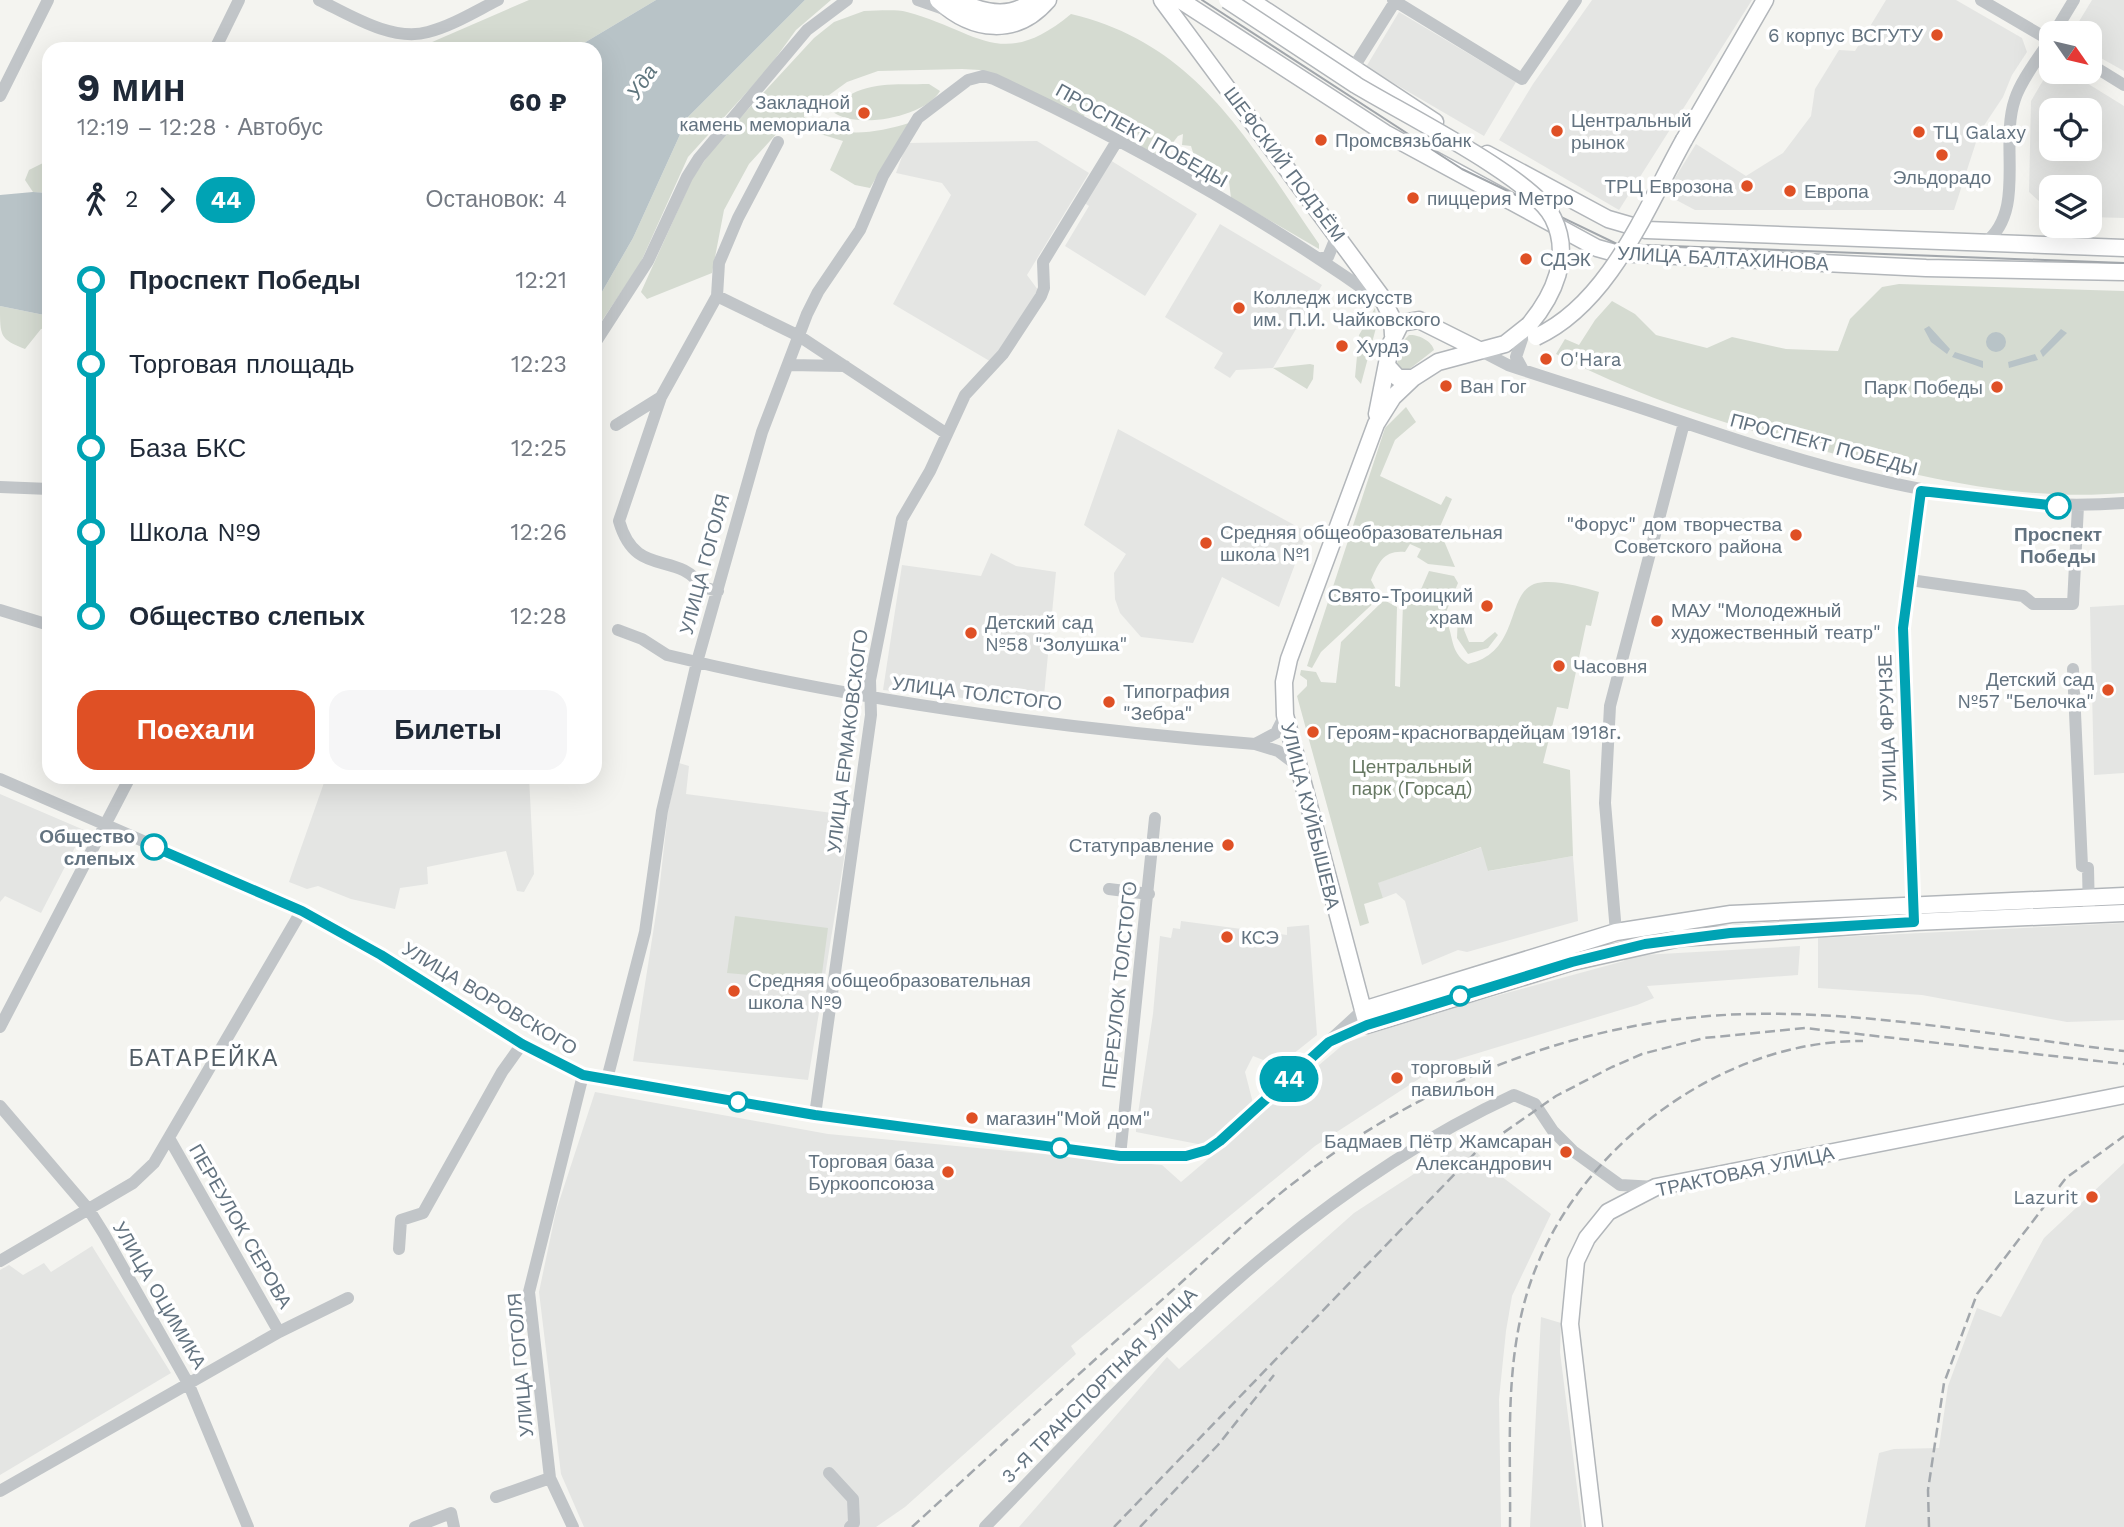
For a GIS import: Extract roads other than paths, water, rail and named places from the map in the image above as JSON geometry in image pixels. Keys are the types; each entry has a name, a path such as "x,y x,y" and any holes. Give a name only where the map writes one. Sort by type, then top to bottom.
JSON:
{"main road":[{"path":"938,0 955,6 998,13 1024,8 1033,0"},
{"path":"955,6 986,25 1007,27 1029,19 1048,0"},
{"name":"ШЕФСКИЙ ПОДЪЁМ","path":"1162,0 1386,305 1393,335"},
{"name":"УЛИЦА БАЛТАХИНОВА","path":"1180,0 1385,133 1597,248 1633,255 1926,268 2124,272"},
{"path":"1227,0 1357,85 1514,179 1538,198 1552,216 1562,255 1551,293 1522,340"},
{"name":"УЛИЦА БАЛТАХИНОВА","path":"1250,0 1352,70 1482,151 1608,219 1627,225 1646,230 2124,248"},
{"name":"УЛИЦА КУЙБЫШЕВА","path":"1376,424 1393,397 1413,378 1438,362 1522,340 1559,326 1580,309 1602,283 1765,0"},
{"path":"1926,242 1926,268"},
{"path":"1393,335 1401,323 1411,319 1419,320 1479,350"},
{"path":"1431,328 1442,343 1438,362"},
{"name":"УЛИЦА КУЙБЫШЕВА","path":"1365,1017 1285,715 1284,682 1289,659 1376,424 1393,335"},
{"path":"1388,367 1398,378 1413,378"},
{"path":"1365,1017 1616,932 1731,914 1913,914 2089,906 2124,896"},
{"path":"2089,906 2124,913"},
{"path":"1365,1017 1645,944 1913,914"},
{"name":"ТРАКТОВАЯ УЛИЦА","path":"1594,1527 1570,1324 1576,1261 1587,1238 1608,1212 1656,1187 2124,1095"}],"street":[{"path":"0,96 48,0"},
{"path":"218,42 239,0"},
{"path":"319,0 389,30 408,35 427,33 498,0"},
{"path":"602,332 648,261 687,177 699,158 771,77 807,30 845,1 861,0"},
{"path":"918,0 955,6"},
{"path":"1352,70 1394,0 1522,79 1576,0"},
{"path":"1981,0 2039,31"},
{"path":"2061,21 2074,0"},
{"path":"1985,243 1999,232 2004,221 2015,98 2039,58"},
{"path":"2102,71 2124,85"},
{"name":"ПРОСПЕКТ ПОБЕДЫ","path":"942,102 968,80 983,76 1042,102 1117,141 1322,258 1386,305"},
{"name":"УЛИЦА ГОГОЛЯ","path":"607,1079 645,932 662,811 697,662 762,432 818,292 860,230 883,176 902,141 918,118 942,102"},
{"name":"УЛИЦА ЕРМАКОВСКОГО","path":"815,1115 851,865 870,680 902,519 965,395 1003,354 1044,293 1041,265 1117,141"},
{"path":"718,591 702,587 693,574 634,554 624,540 619,521 661,397 717,296 719,263 738,218 778,142"},
{"path":"1322,258 1328,257 1334,248 1337,235"},
{"path":"717,296 799,336 947,434"},
{"path":"1522,340 1517,363 1524,370"},
{"name":"ПРОСПЕКТ ПОБЕДЫ","path":"1479,350 1524,370 1744,444 1921,491 2023,504 2078,506 2124,503"},
{"path":"789,365 845,366"},
{"path":"616,425 661,397"},
{"path":"1616,932 1605,803 1610,706 1684,423"},
{"path":"0,487 42,489"},
{"name":"УЛИЦА ФРУНЗЕ","path":"1913,914 1903,628 1921,491"},
{"path":"1910,580 2023,596 2033,604 2073,604 2078,506"},
{"path":"0,610 42,623"},
{"name":"УЛИЦА ТОЛСТОГО","path":"618,630 642,639 667,655 870,698 1096,728 1255,744 1278,751 1298,766"},
{"path":"2073,668 2081,866 2088,868 2089,906"},
{"path":"1255,744 1276,733 1285,715"},
{"name":"УЛИЦА ВОРОВСКОГО","path":"0,779 302,911 381,955 522,1044 583,1075 815,1115 1120,1156 1186,1156 1207,1150 1329,1042 1365,1017"},
{"path":"0,1027 126,784"},
{"name":"ПЕРЕУЛОК ТОЛСТОГО","path":"1120,1156 1155,818"},
{"path":"1110,889 1149,894"},
{"path":"0,1261 133,1183 154,1163 302,911"},
{"path":"399,1249 401,1220 423,1213 502,1072 522,1044"},
{"name":"УЛИЦА ГОГОЛЯ","path":"573,1527 550,1478 530,1292 583,1075"},
{"name":"3-Я ТРАНСПОРТНАЯ УЛИЦА","path":"985,1527 1147,1360 1227,1286 1376,1171 1463,1118 1514,1094 1535,1104 1553,1131 1573,1151 1620,1185 1656,1187"},
{"name":"УЛИЦА ОЦИМИКА","path":"0,1106 89,1210 189,1385 248,1527"},
{"name":"ПЕРЕУЛОК СЕРОВА","path":"169,1138 279,1332"},
{"path":"0,1491 279,1332 348,1298"},
{"path":"829,1473 853,1499 854,1523 850,1527"},
{"path":"496,1497 550,1478"},
{"path":"415,1527 451,1513 454,1527"}],"water":[{"name":"Уда","path":"656,0 805,0 688,117 633,238 602,292 602,42 586,42"},
{"path":"42,193 42,315 0,306 0,195"},
{"path":"1929,326 1950,349 1947,354 1931,342 1924,329"},
{"path":"2061,329 2067,333 2043,357 2040,351"},
{"path":"1992,332 2000,332 2006,342 2000,352 1992,352 1986,346 1986,338"},
{"path":"1955,352 1983,361 1983,368 1952,357"},
{"path":"2035,354 2038,360 2009,368 2008,362"}],"tram line":[{"path":"1202,0 1462,169 1617,244 2124,263"}],"railway":[{"path":"912,1527 1282,1192 1349,1143 1401,1111 1455,1083 1512,1060 1570,1041 1629,1027 1689,1018 1750,1014 1797,1014 1891,1021 2124,1051"},
{"path":"1114,1527 1476,1152 1556,1096 1612,1067 1642,1054 1704,1038 1805,1028 2124,1064"},
{"path":"1510,1527 1510,1408 1520,1319 1528,1290 1549,1240 1578,1193 1614,1151 1657,1114 1704,1083 1755,1060 1808,1046 1863,1041"},
{"path":"1929,1527 1928,1490 1944,1383 1977,1294 2066,1178 2124,1136"},
{"path":"1140,1527 1218,1445 1274,1375"}],"place":[{"name":"6 корпус ВСГУТУ","path":"1937,35"},
{"name":"Закладной камень мемориала","path":"864,113"},
{"name":"Центральный рынок","path":"1557,131"},
{"name":"ТЦ Galaxy","path":"1919,132"},
{"name":"Промсвязьбанк","path":"1321,140"},
{"name":"Эльдорадо","path":"1942,155"},
{"name":"ТРЦ Еврозона","path":"1747,186"},
{"name":"Европа","path":"1790,191"},
{"name":"пиццерия Метро","path":"1413,198"},
{"name":"СДЭК","path":"1526,259"},
{"name":"Колледж искусств им. П.И. Чайковского","path":"1239,308"},
{"name":"Хурдэ","path":"1342,346"},
{"name":"O'Hara","path":"1546,359"},
{"name":"Ван Гог","path":"1446,386"},
{"name":"Парк Победы","path":"1997,387"},
{"name":"Проспект Победы","path":"2058,506"},
{"name":"\"Форус\" дом творчества Советского района","path":"1796,535"},
{"name":"Средняя общеобразовательная школа №1","path":"1206,543"},
{"name":"Свято-Троицкий храм","path":"1487,606"},
{"name":"МАУ \"Молодежный художественный театр\"","path":"1657,621"},
{"name":"Детский сад №58 \"Золушка\"","path":"971,633"},
{"name":"Часовня","path":"1559,666"},
{"name":"Детский сад №57 \"Белочка\"","path":"2108,690"},
{"name":"Типография \"Зебра\"","path":"1109,702"},
{"name":"Героям-красногвардейцам 1918г.","path":"1313,732"},
{"name":"Статуправление","path":"1228,845"},
{"name":"Общество слепых","path":"154,847"},
{"name":"КСЭ","path":"1227,937"},
{"name":"Средняя общеобразовательная школа №9","path":"734,991"},
{"name":"торговый павильон","path":"1397,1078"},
{"name":"магазин\"Мой дом\"","path":"972,1118"},
{"name":"Бадмаев Пётр Жамсаран Александрович","path":"1566,1152"},
{"name":"Торговая база Буркоопсоюза","path":"948,1172"},
{"name":"Lazurit","path":"2092,1197"}],"district":[{"name":"БАТАРЕЙКА","path":"204,1058"}],"park label":[{"name":"Центральный парк (Горсад)","path":"1412,777"}]}
